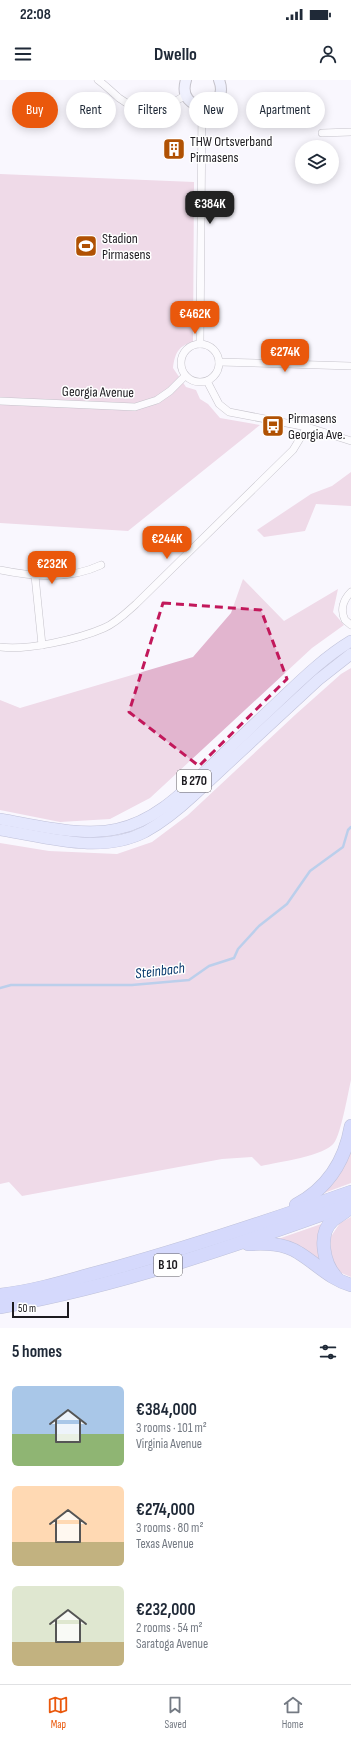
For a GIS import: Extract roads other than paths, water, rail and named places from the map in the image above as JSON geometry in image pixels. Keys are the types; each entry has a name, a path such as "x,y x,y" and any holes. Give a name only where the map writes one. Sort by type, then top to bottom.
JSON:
{"highway":[{"path":"265,1222 309,1198 327,1181 341,1160 351,1126"},
{"name":"B 10","path":"0,1296 82,1277 265,1222 351,1192"},
{"name":"B 10","path":"0,1307 97,1285 232,1246 351,1204"},
{"path":"345,1283 332,1273 326,1261 324,1240 326,1230 332,1221 351,1208"},
{"path":"232,1246 273,1244 289,1248 298,1252 321,1270 345,1283"}],"main road":[{"path":"186,80 184,85 186,95 189,99"},
{"path":"219,80 220,92"},
{"name":"B 270","path":"0,819 93,832 117,829 144,819 159,811 182,793 303,678 351,641"},
{"name":"B 270","path":"0,830 80,843 112,842 135,836 148,830 175,812 318,680 351,654"}],"street":[{"path":"98,80 126,103 145,108 153,109 167,106 186,95"},
{"path":"200,344 202,128"},
{"path":"322,133 351,132"},
{"path":"200,344 212,348 217,354 219,362 217,372 203,383 193,382 185,376 181,368 181,358 186,349 190,346 200,344"},
{"path":"219,362 351,366"},
{"name":"Georgia Avenue","path":"0,401 135,407 157,400 170,391 185,376"},
{"path":"207,381 219,404 229,412 307,427 351,441"},
{"path":"0,647 17,648 42,645 104,628 124,615 293,450 307,427"},
{"path":"0,570 35,576 72,574 101,565"},
{"path":"35,576 42,645"},
{"path":"351,592 346,598 342,610 345,620 351,625"}],"waterway":[{"name":"Steinbach","path":"0,988 11,985 132,985 189,980 209,966 234,958 238,949 259,926 287,904 310,871 343,847 348,830 351,827"}],"place":[{"name":"THW Ortsverband Pirmasens","path":"174,149"},
{"name":"Stadion Pirmasens","path":"86,246"},
{"name":"Pirmasens Georgia Ave.","path":"273,426"}]}
